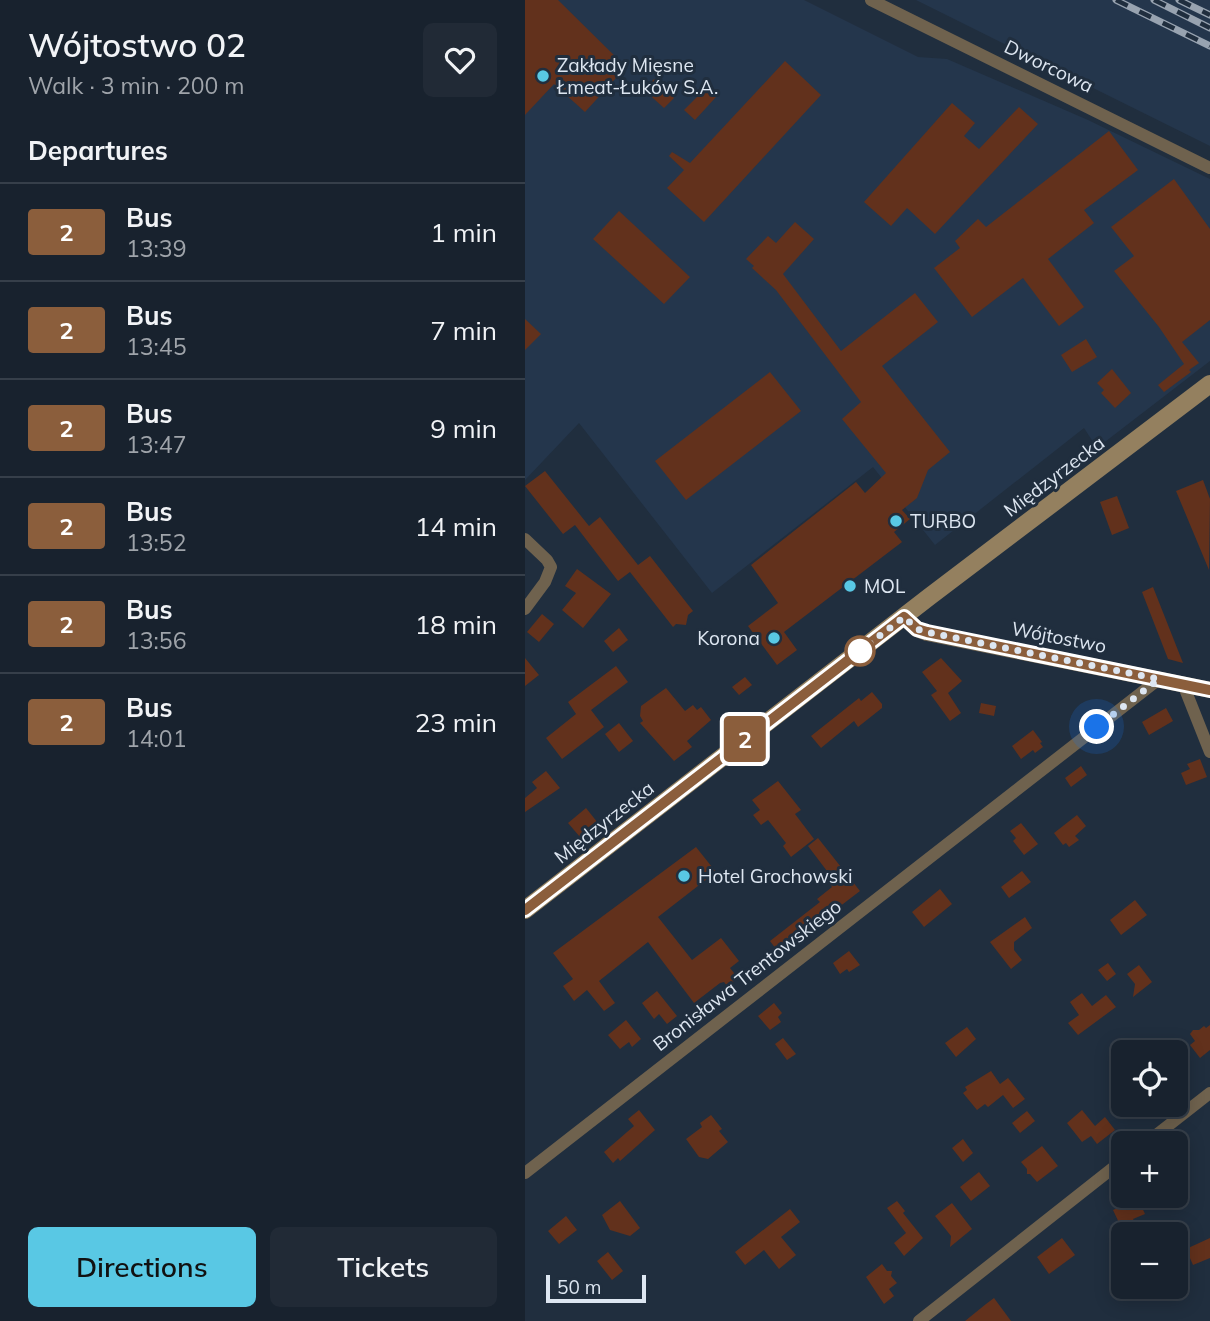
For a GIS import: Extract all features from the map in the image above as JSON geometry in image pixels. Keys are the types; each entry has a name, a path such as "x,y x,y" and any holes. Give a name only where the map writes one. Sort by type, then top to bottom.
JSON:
{"main road":[{"name":"Międzyrzecka","path":"525,910 1210,384"}],"street":[{"name":"Dworcowa","path":"871,0 1210,167"},
{"path":"525,539 551,567 545,582 525,609"},
{"name":"Wójtostwo","path":"904,617 917,629 927,632 1210,690"},
{"name":"Bronisława Trentowskiego","path":"525,1173 1159,679"},
{"path":"1183,684 1210,752"},
{"path":"1162,1131 1210,1094"},
{"path":"919,1321 1111,1169"}],"shaded area":[{"name":"Zakłady Mięsne Łmeat-Łuków S.A.","path":"525,0 804,0 918,57 947,59 1088,120 1210,179 1210,361 1097,448 1084,428 935,545 873,467 712,593 579,423 525,480"},
{"path":"916,0 1210,0 1210,146"}],"building":[{"name":"Zakłady Mięsne Łmeat-Łuków S.A.","path":"525,0 558,0 626,67 585,112 554,84 525,115"},
{"path":"785,61 821,95 704,222 667,188 684,170 669,156 672,152 690,163"},
{"path":"654,79 674,98 664,108 644,90"},
{"path":"706,88 716,97 695,120 684,110"},
{"path":"952,103 975,123 964,136 979,149 1019,107 1038,124 935,234 907,208 891,226 864,202"},
{"path":"1109,131 1138,170 1084,210 1094,223 1048,259 1084,307 1059,326 1023,278 972,317 934,268 960,248 955,241 978,219 986,227"},
{"path":"1174,179 1210,229 1210,320 1182,342 1199,363 1164,392 1158,385 1184,364 1159,327 1114,271 1134,256 1111,227"},
{"path":"619,211 690,277 664,304 593,239"},
{"path":"795,222 814,239 783,274 841,351 915,293 938,322 882,366 950,452 928,470 917,498 902,510 910,519 894,532 902,542 784,632 797,650 777,665 748,626 778,603 751,565 856,482 865,493 886,473 842,419 861,402 776,290 746,259 768,236 776,243"},
{"path":"525,319 541,334 525,350"},
{"path":"1086,339 1097,357 1072,372 1061,355"},
{"path":"1112,369 1131,393 1115,408 1101,393 1104,390 1097,383"},
{"path":"770,372 801,411 686,500 655,461"},
{"path":"545,471 589,526 600,517 638,565 650,556 693,611 688,615 686,625 676,624 673,627 630,572 618,581 575,525 563,534 525,486"},
{"path":"1203,480 1210,499 1209,570 1176,491"},
{"path":"1117,496 1129,528 1112,535 1100,502"},
{"path":"577,569 611,594 583,628 562,610 576,593 565,586"},
{"path":"1153,587 1183,663 1168,659 1142,592"},
{"path":"542,614 554,624 539,642 527,632"},
{"path":"619,628 628,640 613,652 604,641"},
{"path":"525,658 539,675 525,686"},
{"path":"941,658 962,681 948,693 961,713 950,721 931,695 937,691 922,672"},
{"path":"616,666 628,682 591,710 604,727 562,759 546,738 576,714 568,702"},
{"path":"745,677 752,685 739,695 732,687"},
{"path":"666,688 685,711 693,705 697,710 701,707 711,720 687,741 692,747 674,761 640,723 643,721 640,716 641,706"},
{"path":"872,692 882,704 882,708 858,727 854,721 821,748 811,736 859,698 861,701"},
{"path":"981,703 996,706 994,716 979,713"},
{"path":"1166,708 1173,721 1149,735 1142,722"},
{"path":"619,723 633,741 619,752 605,734"},
{"path":"1033,730 1043,747 1035,753 1033,750 1021,759 1012,746"},
{"path":"1200,759 1207,777 1186,785 1181,773 1190,769 1187,764"},
{"path":"1081,766 1087,775 1071,787 1065,778"},
{"path":"546,771 560,788 525,812 525,798 537,788 532,782"},
{"path":"778,781 801,810 795,814 814,839 791,857 783,846 786,843 768,820 761,825 753,815 760,810 752,800"},
{"path":"586,808 598,823 580,837 568,823"},
{"path":"1077,815 1086,826 1075,836 1079,840 1069,847 1066,843 1063,845 1054,833"},
{"path":"1021,823 1038,844 1024,855 1013,841 1016,838 1010,831"},
{"path":"818,838 860,891 779,953 770,941 820,902 817,899 832,887 825,878 830,875 808,846"},
{"path":"696,847 716,872 658,917 692,960 721,938 739,961 730,968 738,978 727,986 724,982 720,983 694,1003 648,942 599,981 615,1003 604,1011 587,990 574,1001 563,986 573,979 553,953"},
{"path":"1022,871 1031,882 1009,898 1001,887"},
{"path":"940,889 952,904 924,927 912,912"},
{"path":"1135,900 1147,915 1121,935 1110,920"},
{"path":"1025,917 1032,928 1014,942 1014,950 1022,960 1011,969 990,942"},
{"path":"849,951 860,965 840,974 833,963"},
{"path":"1108,963 1116,974 1107,981 1098,970"},
{"path":"1139,965 1152,982 1133,997 1135,984 1127,974"},
{"path":"657,991 677,1016 667,1024 659,1014 654,1019 642,1003"},
{"path":"1082,993 1092,1006 1106,995 1116,1007 1078,1035 1068,1023 1079,1015 1070,1002"},
{"path":"774,1003 782,1013 778,1017 781,1022 770,1030 758,1016"},
{"path":"626,1020 641,1039 632,1047 629,1042 620,1049 608,1035"},
{"path":"1210,1025 1210,1050 1200,1058 1190,1045 1195,1041 1190,1034 1193,1030"},
{"path":"967,1027 976,1039 956,1057 945,1043"},
{"path":"783,1038 796,1054 787,1060 775,1044"},
{"path":"991,1071 1000,1084 1008,1078 1025,1099 1013,1108 1003,1095 988,1107 985,1104 977,1110 963,1093 967,1090 965,1087"},
{"path":"639,1110 655,1130 620,1161 618,1158 613,1163 604,1152 634,1126 628,1119"},
{"path":"1082,1110 1095,1126 1105,1117 1115,1130 1097,1144 1091,1136 1082,1142 1067,1123"},
{"path":"1027,1111 1035,1121 1020,1133 1012,1123"},
{"path":"711,1115 728,1142 708,1159 699,1157 686,1139 702,1127 700,1123"},
{"path":"963,1139 973,1153 963,1162 952,1148"},
{"path":"1042,1146 1058,1166 1037,1182 1027,1174 1027,1169 1021,1162"},
{"path":"979,1172 990,1186 971,1201 960,1187"},
{"path":"620,1201 640,1228 630,1236 610,1230 602,1215"},
{"path":"897,1201 923,1238 904,1256 894,1243 906,1233 887,1208"},
{"path":"952,1203 972,1229 950,1247 951,1236 935,1216"},
{"path":"1142,1208 1145,1214 1133,1219 1134,1222 1119,1222 1113,1210"},
{"path":"790,1209 800,1222 781,1237 796,1255 779,1269 764,1250 745,1265 735,1252"},
{"path":"566,1216 577,1230 559,1244 548,1231"},
{"path":"1062,1238 1075,1255 1049,1274 1037,1257"},
{"path":"1210,1238 1210,1258 1193,1265 1188,1248"},
{"path":"608,1252 623,1271 612,1280 597,1261"},
{"path":"882,1264 887,1271 892,1271 891,1276 897,1283 889,1289 894,1296 884,1304 866,1277"},
{"path":"994,1298 1011,1321 965,1321 986,1304"}],"railway":[{"path":"1116,0 1210,46"},
{"path":"1154,0 1210,28"},
{"path":"1179,0 1210,15"}],"bus line":[{"name":"2","path":"525,910 904,617 917,629 927,632 1210,690"}],"place":[{"name":"Zakłady Mięsne Łmeat-Łuków S.A.","path":"543,76"},
{"name":"TURBO","path":"896,521"},
{"name":"MOL","path":"850,586"},
{"name":"Korona","path":"774,638"},
{"name":"Hotel Grochowski","path":"684,876"}],"route":[{"path":"860,651 904,617 917,629 927,632 1159,679 1097,727"}]}
